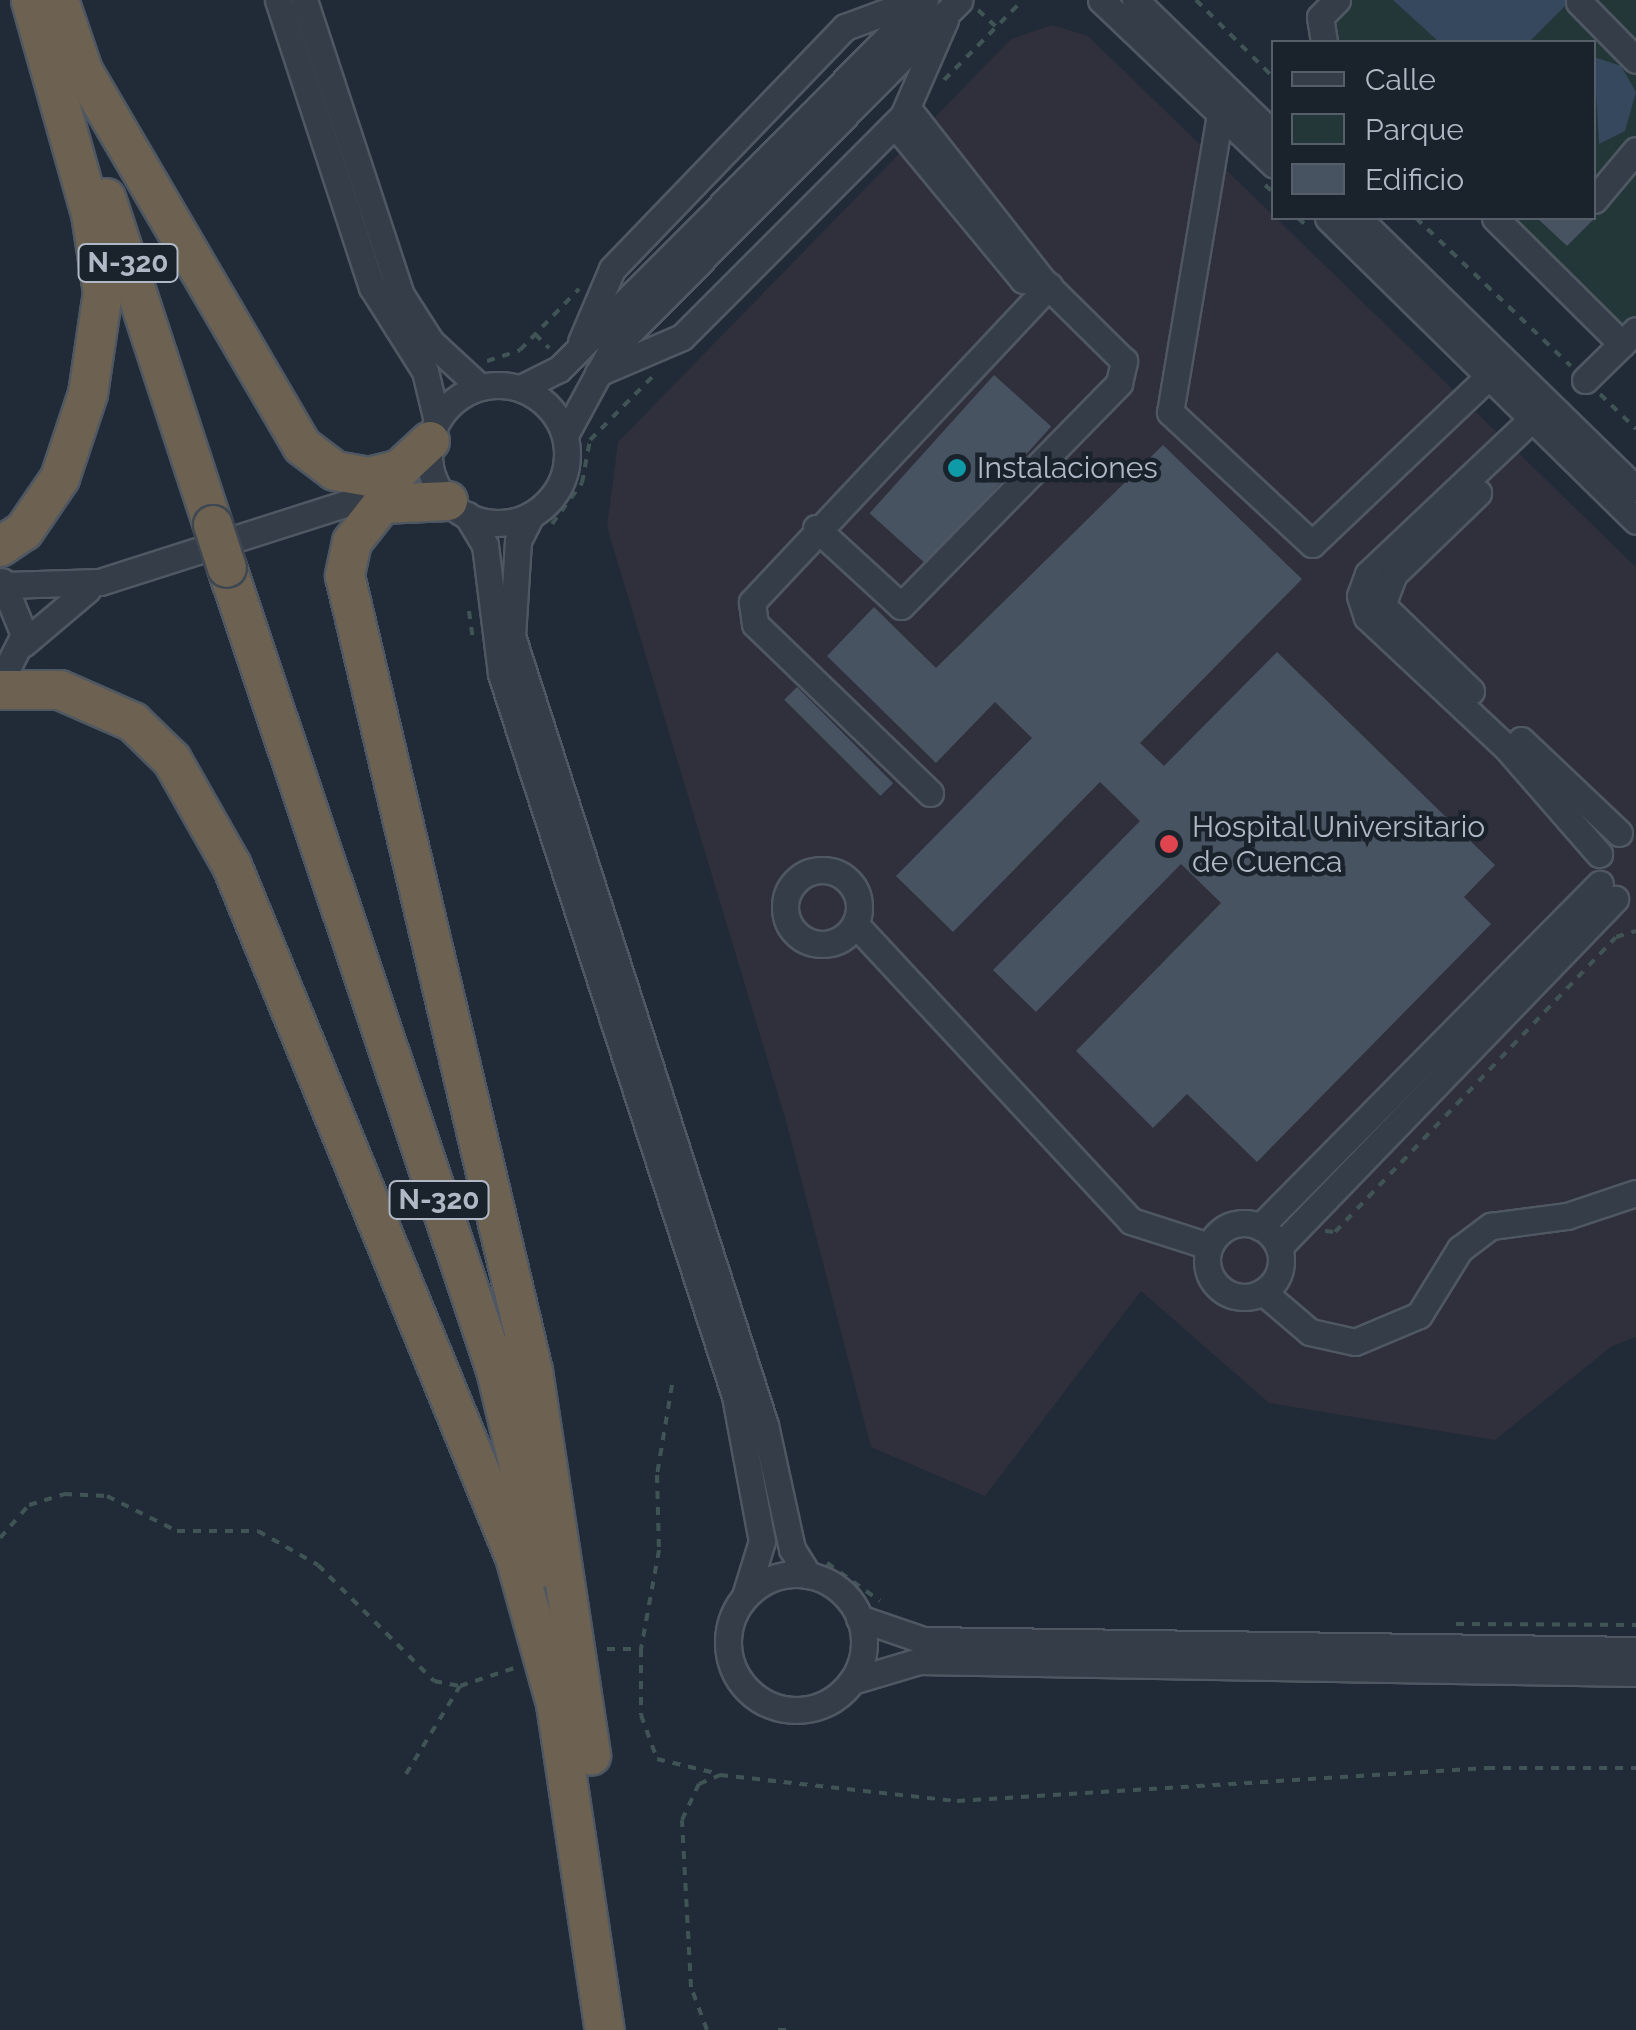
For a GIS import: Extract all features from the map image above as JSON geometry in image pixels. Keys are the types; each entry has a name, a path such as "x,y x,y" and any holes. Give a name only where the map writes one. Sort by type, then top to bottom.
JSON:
{"highway":[{"path":"0,548 24,531 60,478 88,394 103,292 91,214 30,0"},
{"name":"N-320","path":"44,0 227,568 496,1370 581,1762 597,1955"},
{"path":"59,0 92,88 302,446 335,471 369,477 400,470 432,440"},
{"path":"451,500 382,504 352,542 345,576 533,1371 591,1757 586,1839"},
{"path":"0,690 60,690 134,722 172,760 232,866 514,1557 556,1704 586,1839"},
{"name":"N-320","path":"586,1839 594,1909"},
{"name":"N-320","path":"586,1839 605,2030"}],"street":[{"path":"278,0 372,287 424,371 432,440 451,500 485,545 501,674 735,1396 762,1540 727,1650 749,1692 803,1710 852,1682 919,1661 1636,1673"},
{"path":"304,0 401,295 432,342 480,387 520,388 574,355 944,2"},
{"path":"1101,0 1271,162"},
{"path":"1135,0 1271,132"},
{"path":"1324,40 1320,18 1337,0"},
{"path":"589,378 682,336 907,118 944,2"},
{"path":"574,355 612,269 845,27 944,2"},
{"path":"852,1682 864,1650 859,1618 839,1590 792,1550 760,1406 512,636 518,541 535,527 560,486 565,435 589,378 944,2"},
{"path":"1578,2 1636,60"},
{"path":"1220,114 1170,412 1312,544 1491,374"},
{"path":"816,528 902,606 1119,383 1124,361 1046,284 1024,280 907,118"},
{"path":"1596,198 1636,150"},
{"path":"1330,220 1541,422 1636,521"},
{"path":"1360,220 1636,489"},
{"path":"1496,220 1629,337 1586,380"},
{"path":"930,793 755,624 756,590 1046,284"},
{"path":"388,488 480,387"},
{"path":"520,388 552,410 565,435"},
{"path":"1541,422 1394,574 1382,605 1627,832 1599,854"},
{"path":"1541,422 1368,574 1360,596 1367,617 1506,747 1599,854 1617,896"},
{"path":"3,582 100,582 388,488 451,500 502,523 535,527"},
{"path":"3,582 23,616 23,644"},
{"path":"0,682 23,644 100,582"},
{"path":"1263,1292 1277,1277 1279,1247 1617,896"},
{"path":"1260,1226 1617,896"},
{"path":"855,924 1132,1221 1209,1246"},
{"path":"1209,1246 1210,1276 1224,1291 1263,1292 1310,1332 1354,1342 1418,1315 1460,1249 1492,1226 1567,1216 1636,1193"},
{"path":"1209,1246 1234,1224 1260,1226 1279,1247"},
{"path":"745,1596 774,1577 813,1565"},
{"path":"859,1618 922,1640 1636,1650"}],"path":[{"path":"907,118 1023,0"},
{"path":"1196,0 1271,75"},
{"path":"944,2 996,27"},
{"path":"1418,220 1636,429"},
{"path":"476,358 502,360 534,334"},
{"path":"535,527 582,484 590,440 670,359"},
{"path":"1305,1220 1335,1232 1616,937 1636,931"},
{"path":"672,1386 641,1649 647,1749 720,1775 957,1801 1487,1768 1636,1768"},
{"path":"0,1538 29,1504 64,1494 107,1496 177,1531 258,1531 318,1565 434,1681 460,1686 514,1668"},
{"path":"813,1565 895,1609"},
{"path":"1441,1624 1636,1625"},
{"path":"607,1650 641,1649"},
{"path":"406,1774 460,1686"},
{"path":"707,2030 691,1987 682,1820 700,1784 720,1775"},
{"path":"778,2030 787,2030"}],"shaded area":[{"name":"Hospital Universitario de Cuenca","path":"1052,25 1088,36 1271,213 1271,220 1278,220 1636,567 1636,1337 1612,1346 1495,1440 1269,1403 1141,1291 985,1496 871,1447 786,1121 607,527 618,442 1011,39"}],"green space":[{"path":"1351,0 1636,0 1636,333 1628,341 1508,220 1596,220 1596,40 1331,40 1321,30"}],"water":[{"path":"1393,0 1571,0 1531,40 1437,40"},
{"path":"1596,58 1621,66 1636,92 1625,131 1599,144"}],"building":[{"path":"1539,220 1593,220 1567,246"},
{"name":"Instalaciones","path":"994,375 1051,427 927,565 870,513"},
{"path":"1163,445 1302,579 1140,743 1164,766 1277,652 1495,865 1464,897 1491,924 1257,1162 1187,1094 1153,1128 1076,1051 1221,903 1181,864 1036,1012 993,970 1140,821 1100,782 953,932 896,876 1032,738 995,702 936,763 827,656 874,607 936,668"},
{"path":"797,687 893,783 880,796 784,700"}],"place":[{"name":"Instalaciones","path":"957,468"},
{"name":"Hospital Universitario de Cuenca","path":"1169,844"}]}
